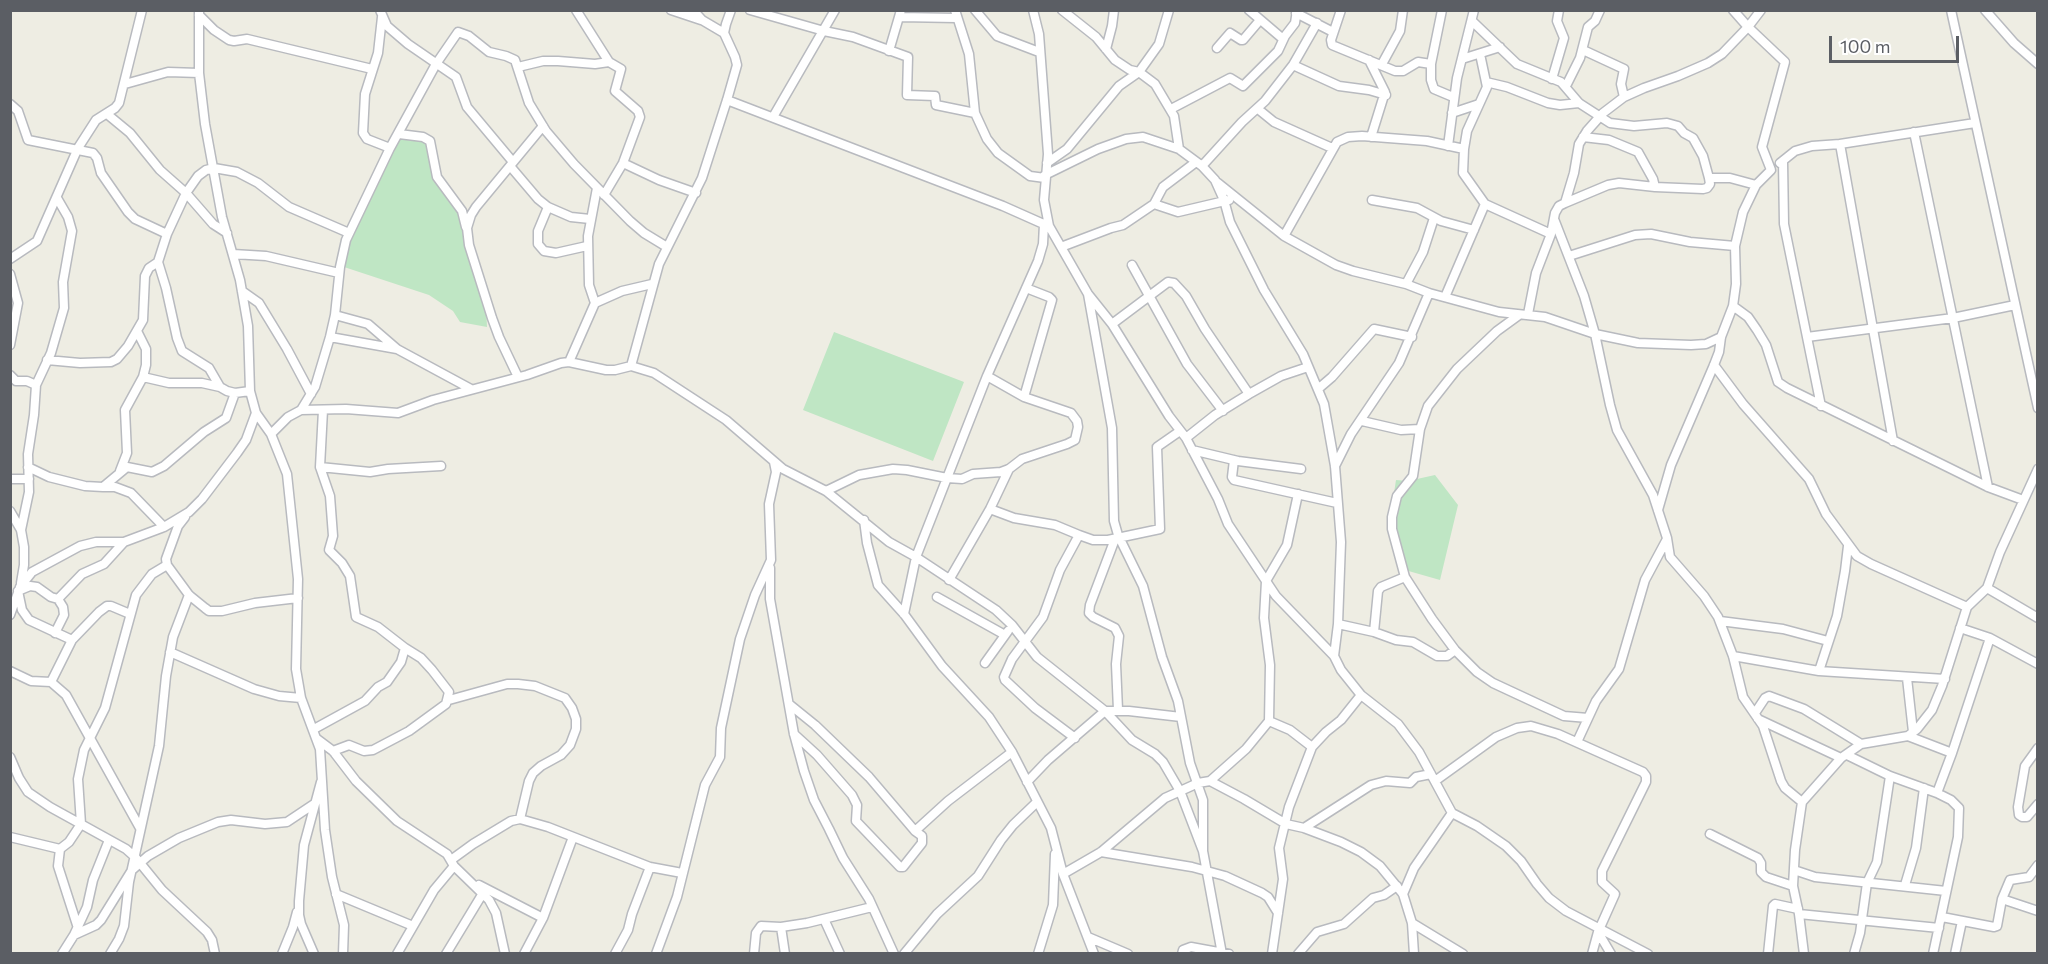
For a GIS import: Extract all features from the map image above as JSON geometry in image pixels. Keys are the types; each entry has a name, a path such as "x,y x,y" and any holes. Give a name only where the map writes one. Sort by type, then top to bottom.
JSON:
{"street":[{"path":"10,259 37,241 78,148 96,120 119,103 142,10"},
{"path":"569,362 595,303 589,285 587,246 590,219 601,192 623,163 640,117 638,111 615,91 621,69 609,62 576,10"},
{"path":"670,10 702,20 724,33"},
{"path":"693,10 702,20"},
{"path":"631,366 652,284 667,247 708,165 727,100 736,61 724,33 731,10"},
{"path":"750,10 853,37 908,58 907,95 935,96 936,105 975,113"},
{"path":"773,117 835,10"},
{"path":"975,10 997,36 1039,52"},
{"path":"904,614 916,557 987,376 1043,244 1046,225 1047,163 1038,28 1033,10"},
{"path":"1062,10 1096,37 1122,66 1139,72 1155,84 1171,109 1177,126 1179,149"},
{"path":"1106,49 1114,10"},
{"path":"1047,163 1067,149 1119,86 1139,72 1159,44 1169,10"},
{"path":"1249,10 1283,39"},
{"path":"1341,10 1330,42 1332,45 1400,71 1417,62 1431,64"},
{"path":"1382,64 1400,31 1403,10"},
{"path":"1442,10 1431,64 1433,87 1454,97"},
{"path":"1448,146 1454,97 1474,10"},
{"path":"1552,79 1564,38 1557,21 1559,10"},
{"path":"1566,86 1583,50 1587,29 1595,21 1600,10"},
{"path":"1733,10 1785,62 1762,147 1771,170"},
{"path":"1565,203 1575,174 1579,144 1599,118 1624,97 1708,63 1722,54 1761,10"},
{"path":"1951,10 2037,408"},
{"path":"1985,10 2014,43 2037,64"},
{"path":"1171,109 1230,78 1243,86 1281,46 1283,39 1295,23 1296,12 1333,32"},
{"path":"199,13 214,30 229,40 247,39 372,69"},
{"path":"199,13 199,73 204,124 226,233 242,291 248,326 250,392 256,413 271,434 287,474 298,579 296,669 301,698 317,739 325,830 344,925 343,954"},
{"path":"381,14 378,53 365,94 363,133 367,139 390,148"},
{"path":"381,14 390,29 408,45 456,77 467,107 538,199 548,207 571,216 590,219"},
{"path":"889,51 901,14 956,14 969,54 975,113 987,139 998,153 1030,176 1045,177 1098,149 1134,136 1143,136 1179,149 1199,164 1236,199 1284,236 1336,266 1407,284 1499,312 1545,317 1596,334 1638,342 1691,345 1706,344 1721,337"},
{"path":"1217,48 1230,33 1243,40 1260,20"},
{"path":"1472,21 1517,64 1566,86 1579,102 1599,118 1614,125 1666,123 1678,126 1693,138 1703,156 1710,184 1707,188 1655,188 1619,183 1608,184 1559,206 1523,315 1497,331 1457,369 1428,406 1420,429 1413,476 1397,496 1392,517 1397,554 1405,577 1455,650 1477,672 1493,683 1564,716 1588,718"},
{"path":"1061,247 1123,225 1154,204 1163,188 1199,164 1258,109 1293,65 1317,23"},
{"path":"301,410 317,381 330,337 335,315 339,273 349,233 390,148 436,64 453,37 460,32 469,36 489,52 511,57 518,66 529,103 543,126 601,192 644,233 667,247"},
{"path":"1462,59 1500,47"},
{"path":"1583,50 1624,69 1621,84 1624,97"},
{"path":"1480,54 1486,89 1465,135 1464,176 1485,204 1551,234"},
{"path":"1369,60 1386,95 1371,136"},
{"path":"518,66 543,61 596,64 609,62"},
{"path":"1293,65 1339,86 1386,95"},
{"path":"125,84 168,72 199,73"},
{"path":"1486,82 1514,89 1548,104 1579,102"},
{"path":"727,100 1003,206 1046,225 1088,294 1112,324 1183,435 1218,499 1228,524 1276,596 1334,656 1341,670 1361,695 1398,724 1419,752 1452,813 1477,826 1506,846 1521,861 1536,884 1566,911 1598,930 1648,954"},
{"path":"10,104 18,111 28,140 78,148 95,155 101,173 132,216 167,234"},
{"path":"1452,113 1479,104"},
{"path":"1258,109 1274,122 1332,148"},
{"path":"107,114 130,133 160,170 213,224 226,233"},
{"path":"1658,511 1671,465 1714,365 1721,337 1733,306 1736,246 1743,212 1756,185 1795,151 1812,146 1840,144 1975,123"},
{"path":"1609,140 1614,125"},
{"path":"467,235 471,215 543,126"},
{"path":"1914,132 1988,487"},
{"path":"399,134 423,137 430,141 437,177 462,211 467,235 499,337 518,377"},
{"path":"1284,236 1332,148 1342,138 1371,136 1427,141 1464,149"},
{"path":"1583,137 1609,140 1640,154 1655,188"},
{"path":"1840,144 1893,441"},
{"path":"1783,161 1784,224 1821,406"},
{"path":"623,163 659,180 696,193"},
{"path":"220,387 209,368 182,351 158,262 167,234 186,194 202,172 214,168 237,172 289,207 349,233"},
{"path":"1709,178 1730,177 1756,185"},
{"path":"1215,180 1230,222 1264,290 1296,342 1324,404 1335,466 1341,542 1338,624 1334,656"},
{"path":"21,530 29,492 28,467 36,385 48,360 63,316 63,282 72,231 68,217 57,198"},
{"path":"1154,204 1178,212 1236,199"},
{"path":"1372,200 1425,210 1434,218 1474,230"},
{"path":"1446,297 1485,204"},
{"path":"548,207 538,231 538,244 544,251 556,253 587,246"},
{"path":"1407,284 1423,252 1434,218"},
{"path":"1554,219 1596,334 1617,430 1653,495 1667,538 1670,557 1704,596 1719,621 1733,656 1743,697 1763,726 1780,781 1802,802"},
{"path":"1569,256 1635,235 1651,234 1690,242 1736,246"},
{"path":"233,254 266,256 339,273"},
{"path":"48,360 80,363 111,362 123,354 142,320 145,276 149,268 158,262"},
{"path":"1132,265 1187,364 1223,411"},
{"path":"10,274 18,297 17,314 10,345"},
{"path":"1112,324 1168,282 1177,285 1215,346 1250,394"},
{"path":"595,303 622,291 652,284"},
{"path":"1024,397 1052,300 1026,288"},
{"path":"242,291 259,303 299,369 311,394"},
{"path":"1335,466 1352,434 1395,370 1412,337 1429,292"},
{"path":"1088,294 1108,402 1114,474 1114,521 1118,538 1143,586 1162,657 1178,701 1190,763 1198,783 1204,815 1203,851"},
{"path":"1807,337 1953,318 2015,305"},
{"path":"1733,306 1748,317 1766,345 1778,381 1787,388 1988,487 2023,500"},
{"path":"335,315 368,324 397,349 471,389"},
{"path":"1318,389 1343,365 1374,328 1412,337"},
{"path":"120,471 127,453 126,410 143,377 147,355 137,331"},
{"path":"330,337 397,349"},
{"path":"271,434 288,417 301,410 346,409 398,413 433,400 561,363 569,362 606,370 631,366 654,373 726,420 788,472 826,491 864,519 889,542 916,557 996,610 1012,625 1036,657 1105,711 1132,740 1155,754 1163,762 1180,790 1203,851 1224,953 1191,947 1183,950 1182,954"},
{"path":"1714,365 1743,404 1809,479 1826,514 1848,546 1864,561 1967,607"},
{"path":"990,509 1014,518 1055,525 1093,540 1118,538 1160,528 1157,447 1183,435 1281,376 1308,367"},
{"path":"10,375 16,381 27,381 36,385"},
{"path":"826,491 859,475 893,470 907,470 962,479 973,474 1009,469 1022,459 1071,442 1077,435 1077,420 1071,413 1024,397 987,376"},
{"path":"143,377 169,383 195,383 220,387 235,393 250,392"},
{"path":"103,487 127,467 152,472 164,466 204,432 226,418 235,393"},
{"path":"323,410 320,467 330,496 333,536 329,550 342,563 350,576 353,584 354,615 358,620 384,631 421,658 449,692 449,700"},
{"path":"256,413 246,440 202,499 178,526 167,553 167,565 189,595 209,611 222,611 255,603 298,598"},
{"path":"1362,421 1401,430 1420,429"},
{"path":"1192,450 1234,460 1301,469"},
{"path":"1234,460 1232,477 1234,480 1337,503"},
{"path":"774,462 776,472 770,504 770,599 794,734 814,800 843,858 872,907 894,954"},
{"path":"320,467 370,472 441,466"},
{"path":"28,467 68,483 115,487 131,493 164,527"},
{"path":"949,580 990,509 1009,469"},
{"path":"1910,734 1932,710 1945,679 1967,607 1987,588 2000,552 2037,469"},
{"path":"10,479 29,479"},
{"path":"1063,874 1101,852 1165,798 1198,783 1210,781 1246,749 1269,721 1270,665 1264,618 1266,581 1287,545 1298,494"},
{"path":"10,512 21,530 24,547 24,565 10,615"},
{"path":"16,590 32,572 80,546 96,542 124,542 164,527 189,512"},
{"path":"864,519 867,543 878,585 904,614 942,666 989,717 1012,752 1051,828 1063,874 1094,954"},
{"path":"1075,738 1035,708 1004,679 1012,659 1043,617 1060,570 1079,535"},
{"path":"1118,538 1089,609 1091,615 1115,628 1119,636 1116,664 1118,710"},
{"path":"1577,742 1596,701 1619,669 1645,580 1667,538"},
{"path":"58,598 82,574 104,564 124,542"},
{"path":"1819,671 1842,593 1848,546"},
{"path":"656,954 669,921 705,785 720,757 721,728 740,639 752,603 771,560"},
{"path":"76,931 58,866 60,849 69,842 81,824 78,779 84,750 105,708 136,595 152,574 167,565"},
{"path":"1374,632 1378,591 1381,587 1405,577"},
{"path":"16,590 30,586 37,587 51,597 58,598"},
{"path":"1987,588 2037,618"},
{"path":"16,590 25,616 35,624 72,640"},
{"path":"76,931 96,925 101,920 138,860 140,828 159,746 170,652 176,628 189,595"},
{"path":"937,597 1005,635"},
{"path":"55,633 64,615 58,598"},
{"path":"51,682 72,640 107,606 130,614"},
{"path":"1719,621 1783,629 1828,641"},
{"path":"1338,624 1374,632 1396,640 1413,642 1437,656 1447,656 1455,650"},
{"path":"986,663 1012,625"},
{"path":"1960,628 1990,638 2037,664"},
{"path":"1936,793 1952,753 1990,638"},
{"path":"314,729 365,701 378,687 391,679 401,662 405,648"},
{"path":"170,652 254,690 301,698"},
{"path":"1733,656 1819,671 1834,670 1907,678 1945,679"},
{"path":"10,671 31,681 51,682 66,695 140,828"},
{"path":"1907,678 1910,734"},
{"path":"333,751 349,745 364,751 373,750 416,726 449,700 507,684 535,686 557,694 565,698 572,708 576,719 576,729 570,745 561,755 533,773 519,819"},
{"path":"1272,954 1283,879 1279,848 1289,807 1312,747 1341,720 1361,695"},
{"path":"1756,716 1765,698 1769,696 1804,709 1861,744"},
{"path":"789,704 815,725 869,777 915,831 922,836 922,843 903,867 897,866 856,821 857,805 852,795 817,755 794,734"},
{"path":"1027,782 1048,760 1105,711 1118,710 1181,717"},
{"path":"1756,716 1844,757 1936,793 1951,800 1959,808 1958,837 1933,954"},
{"path":"1269,721 1290,730 1312,747"},
{"path":"1304,828 1371,785 1386,781 1410,783 1421,775 1433,777 1496,737 1517,728 1531,726 1577,742 1643,772 1647,779 1602,871 1602,882 1615,894 1598,930 1592,954"},
{"path":"1804,954 1799,911 1793,886 1802,802 1844,757 1861,744 1910,734 1952,753"},
{"path":"317,739 333,751 356,781 396,821 447,854 452,863 483,893 496,913 504,949 498,954"},
{"path":"2037,748 2025,766 2018,807 2019,815 2022,818 2027,817 2037,804"},
{"path":"915,831 939,808 1012,752"},
{"path":"10,757 28,792 50,807 126,849 138,860 162,890 207,932 212,940 215,954"},
{"path":"282,954 294,927 299,906 304,845 322,776"},
{"path":"1854,954 1867,883 1877,862 1890,776"},
{"path":"1210,781 1286,824 1341,842 1361,852 1380,866 1403,894 1412,923 1413,954"},
{"path":"1905,885 1916,848 1924,788"},
{"path":"904,954 937,914 978,876 1001,840 1037,802"},
{"path":"138,860 179,838 218,822 231,820 265,824 287,822 314,804"},
{"path":"1403,894 1414,868 1452,813"},
{"path":"397,954 452,863 473,844 511,821 519,819 650,867 682,873"},
{"path":"1710,834 1758,858 1761,863 1761,872 1766,877 1793,886"},
{"path":"10,837 60,849"},
{"path":"524,954 543,918 573,837"},
{"path":"62,954 87,907 98,864 109,840"},
{"path":"1038,954 1053,905 1056,845"},
{"path":"1101,852 1192,867 1225,876 1268,897 1278,913"},
{"path":"1942,917 1997,926 2002,899 2010,880 2029,877 2037,865"},
{"path":"615,954 628,930 650,867"},
{"path":"110,954 124,926 132,870"},
{"path":"1794,870 1815,877 1946,891"},
{"path":"470,880 543,918"},
{"path":"1298,954 1317,932 1344,924 1373,898 1384,895 1397,885"},
{"path":"446,954 483,893"},
{"path":"336,894 413,926"},
{"path":"2002,899 2037,911"},
{"path":"1768,954 1775,904 1799,911 1939,928"},
{"path":"299,906 301,924 314,954"},
{"path":"754,954 758,928 781,927 872,907"},
{"path":"824,919 840,954"},
{"path":"1955,954 1962,921"},
{"path":"1412,923 1463,954"},
{"path":"781,927 785,954"},
{"path":"1598,930 1611,954"},
{"path":"1088,937 1128,954"}],"green space":[{"path":"398,137 435,143 440,185 458,207 486,306 487,327 460,322 453,311 429,295 341,266 345,239"},
{"path":"834,332 964,382 933,461 803,410"},
{"path":"1435,475 1458,505 1440,580 1405,570 1390,519 1396,480 1408,481"}]}
